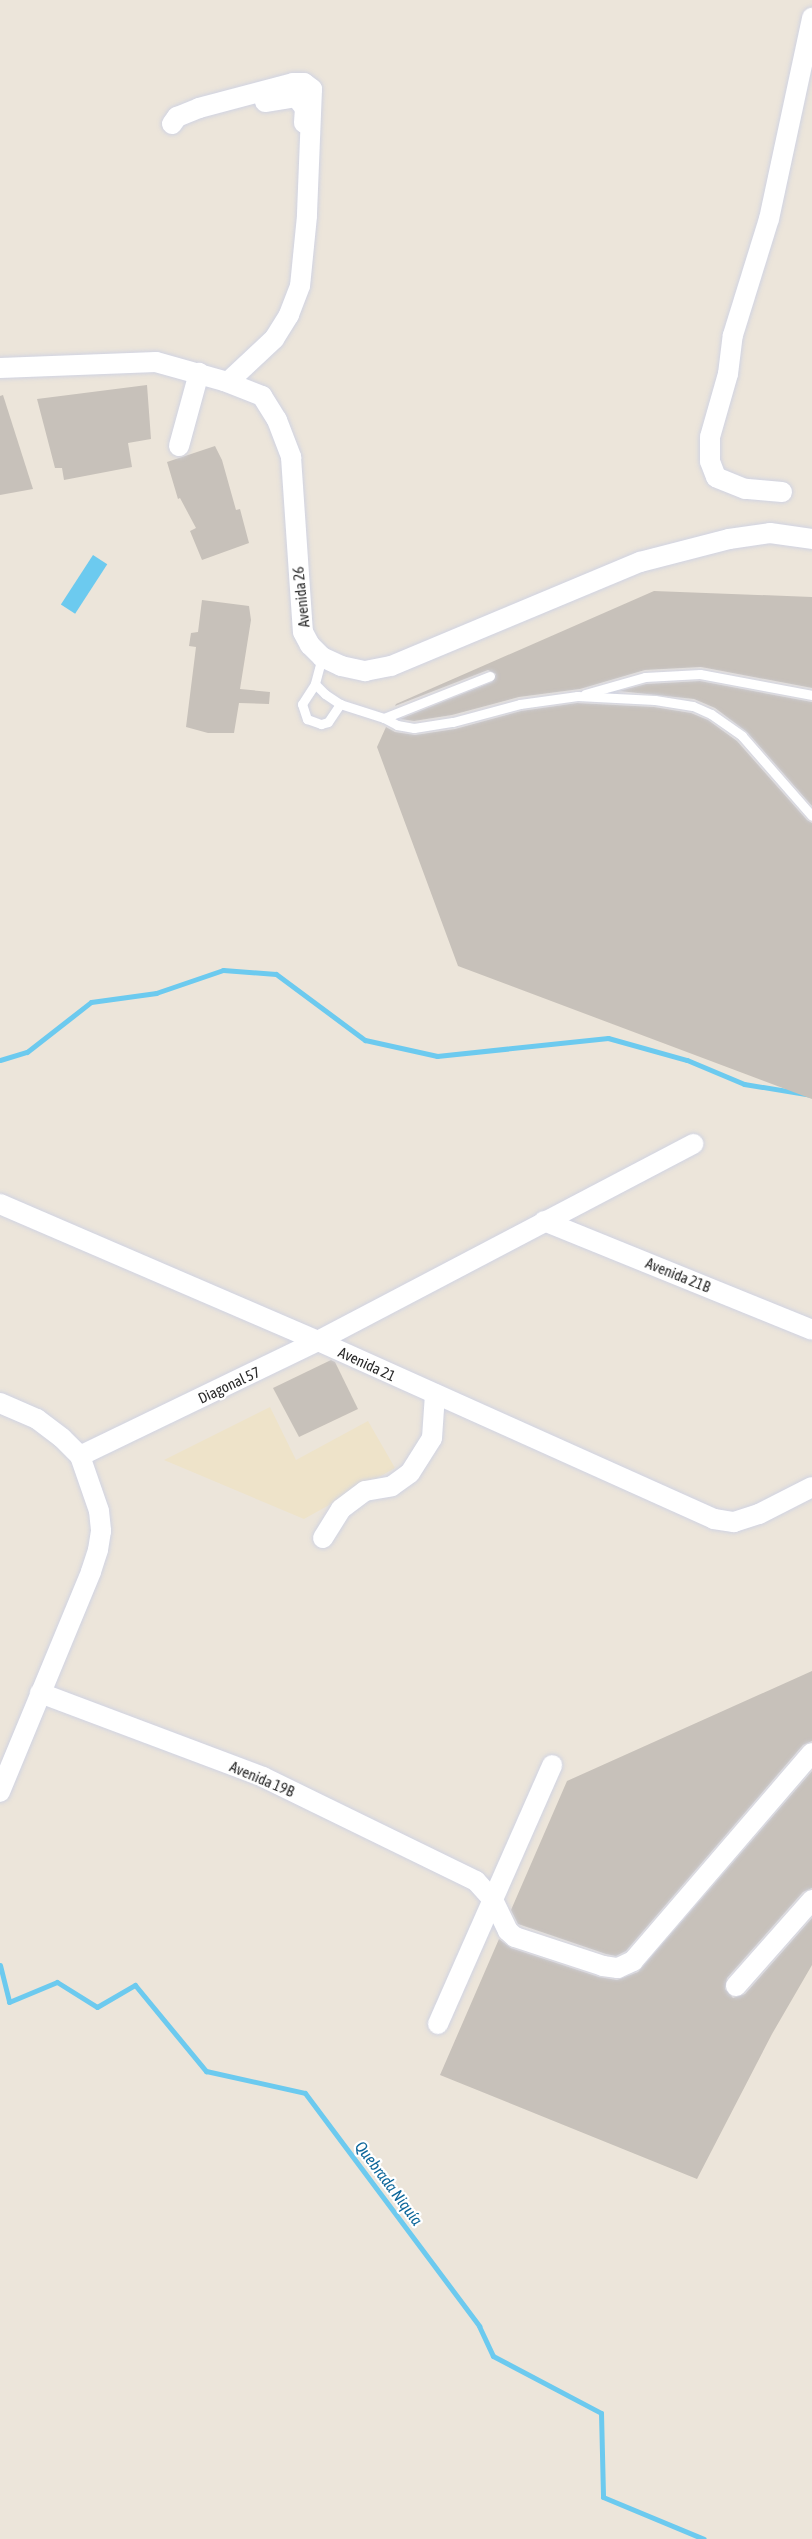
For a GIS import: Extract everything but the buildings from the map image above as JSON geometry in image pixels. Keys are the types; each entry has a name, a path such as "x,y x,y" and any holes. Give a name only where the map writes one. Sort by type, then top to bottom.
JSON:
{"street":[{"path":"782,492 745,489 716,477 710,461 710,437 728,374 733,335 769,219 812,18"},
{"path":"304,82 312,89 313,97 300,286 289,315 274,339 226,381 279,317 292,284 305,108 296,97 248,105 172,124 177,117 199,108 304,82"},
{"name":"Avenida 26","path":"0,368 156,362 226,381 262,396 277,420 291,457 303,632 310,645 322,657"},
{"path":"179,446 199,373"},
{"path":"322,657 342,666 365,671 391,666 640,562 729,539 770,533 812,539"},
{"name":"Diagonal 57","path":"80,1456 318,1341 693,1144"},
{"name":"Avenida 21","path":"0,1204 318,1341 714,1519 734,1522 759,1514 812,1487"},
{"name":"Avenida 21B","path":"544,1221 812,1330"},
{"path":"323,1538 341,1509 365,1491 392,1486 410,1473 432,1438 435,1394"},
{"path":"0,1403 37,1419 80,1456 99,1511 101,1531 98,1550 0,1792"},
{"name":"Avenida 19B","path":"40,1693 263,1777 476,1881 492,1900"},
{"path":"492,1900 508,1931 515,1936 603,1966 618,1968 633,1961 812,1753"},
{"path":"438,2024 552,1765"},
{"path":"736,1986 812,1900"}],"lane":[{"path":"322,657 315,684 302,704 307,719 321,724 328,722 340,704"},
{"path":"315,684 340,704 384,718 397,725 414,728 453,722 520,704 577,696 645,676 700,674 812,695"},
{"path":"384,718 490,676"},
{"path":"577,696 666,702 693,706 711,714 742,736 812,816"}],"shaded area":[{"path":"270,1407 296,1460 368,1421 395,1468 304,1519 164,1460"}],"water":[{"path":"93,555 107,564 75,614 61,604"}],"waterway":[{"path":"0,1060 27,1052 91,1002 156,993 223,970 276,974 365,1040 437,1056 608,1038 687,1060 744,1084 812,1095"},
{"name":"Quebrada Niquía","path":"0,1965 9,2002 57,1982 97,2007 135,1985 206,2071 305,2093 479,2326 493,2356 601,2413 603,2497 704,2539"}]}
